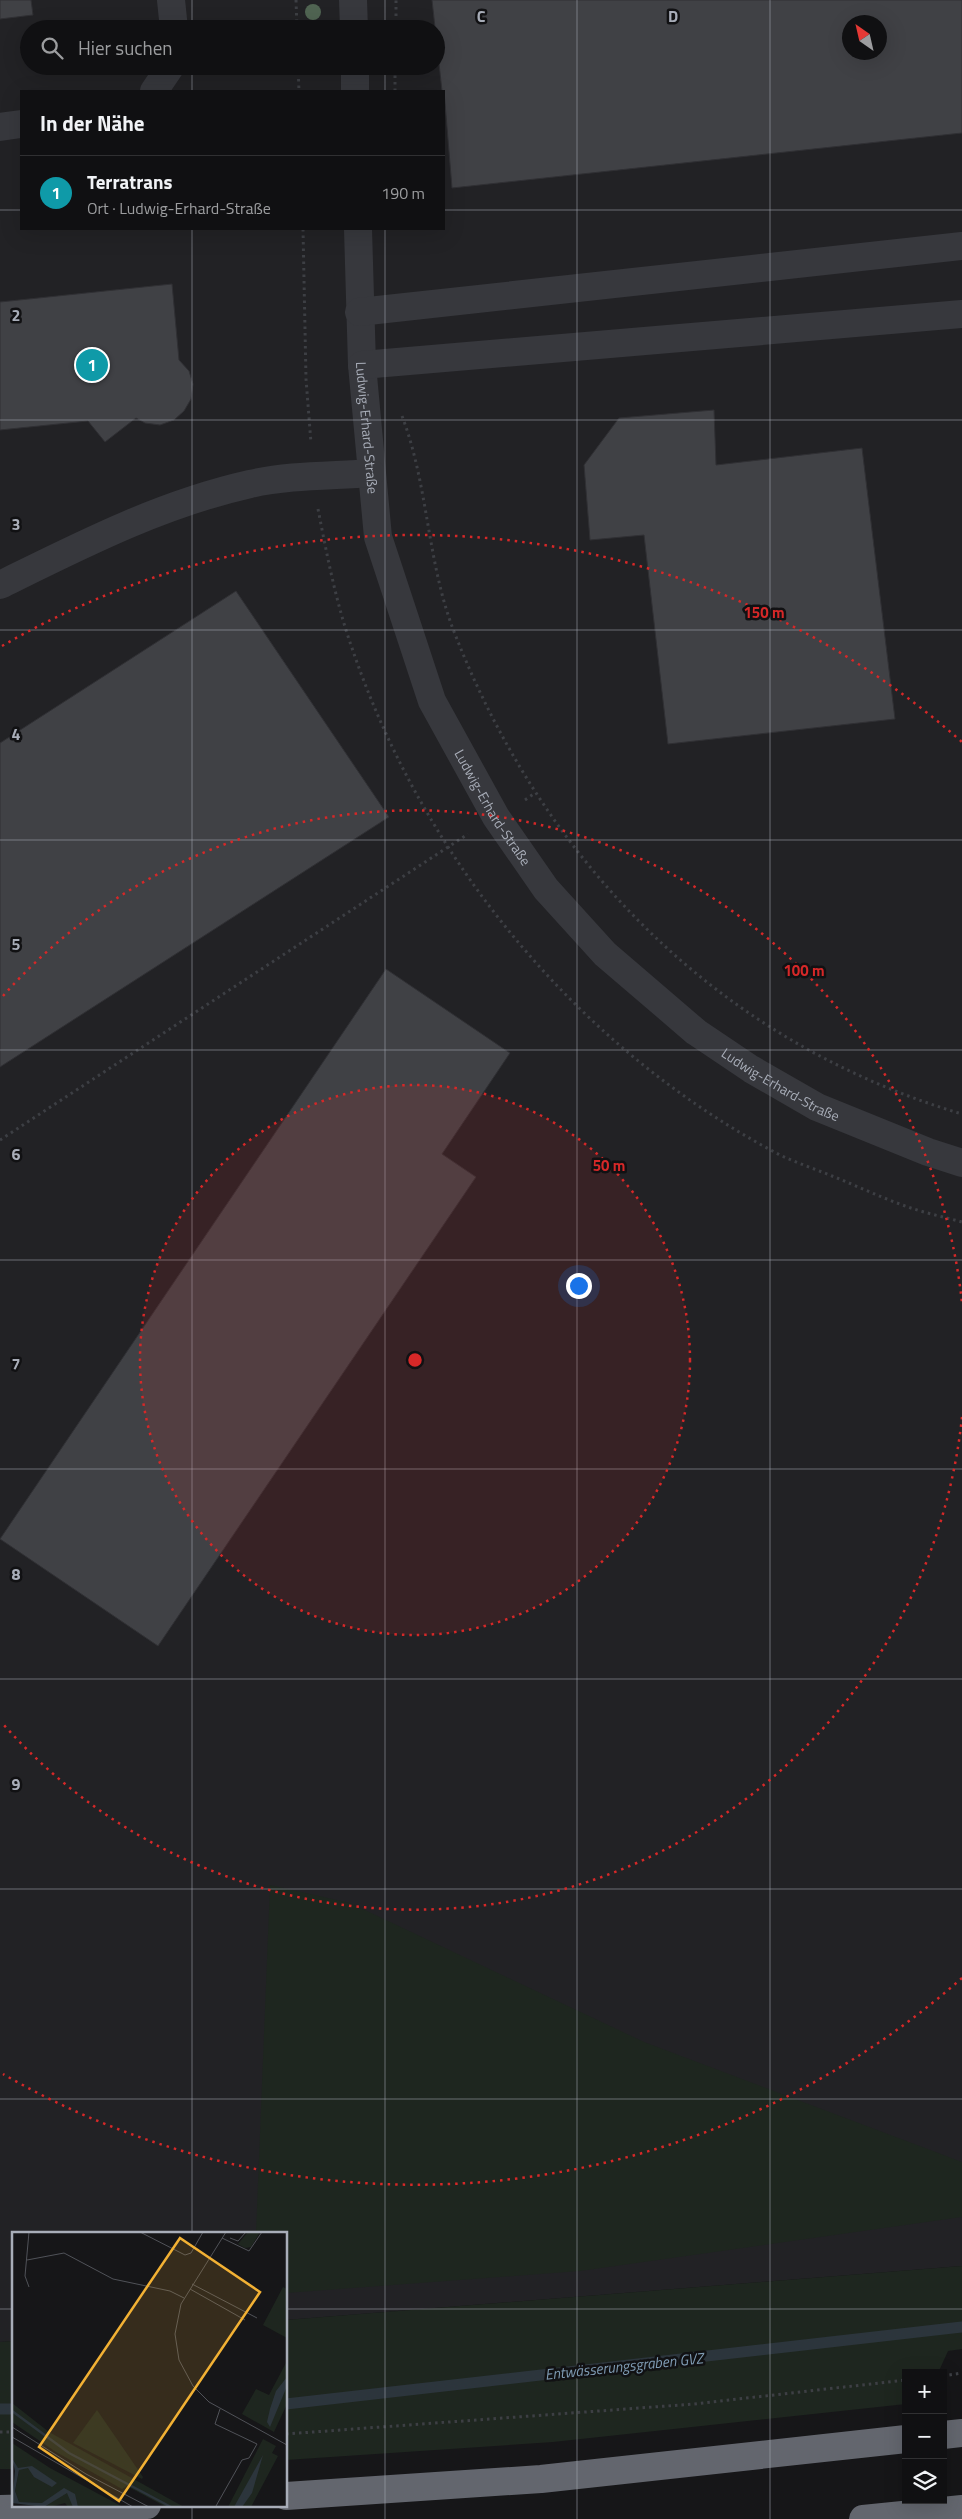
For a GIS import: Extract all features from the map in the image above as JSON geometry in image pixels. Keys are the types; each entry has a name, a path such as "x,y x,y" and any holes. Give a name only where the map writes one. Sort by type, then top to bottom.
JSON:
{"highway":[{"path":"947,2435 962,2433"},
{"path":"288,2496 541,2479 902,2439"},
{"path":"0,2509 110,2506"},
{"path":"864,2519 962,2509"}],"street":[{"path":"172,0 173,20"},
{"path":"353,0 354,20"},
{"path":"155,90 164,75"},
{"path":"355,75 355,90"},
{"path":"0,127 20,124"},
{"name":"Ludwig-Erhard-Straße","path":"358,230 362,365 378,537 432,701 496,817 546,889 612,960 681,1020 751,1069 818,1107 928,1152 962,1163"},
{"path":"359,312 962,246"},
{"path":"362,365 962,314"},
{"path":"0,585 98,536 145,517 212,494 284,478 371,473"}],"path":[{"path":"296,0 297,20"},
{"path":"396,0 396,20"},
{"path":"298,75 299,90"},
{"path":"395,75 395,90"},
{"path":"399,361 399,408 414,449 434,567 452,627 487,708 508,747 535,793 585,861 633,916 676,957 770,1028 840,1067 911,1098 962,1114"},
{"path":"0,1140 448,846"},
{"path":"947,2376 962,2374"},
{"path":"288,2434 694,2404 902,2380"}],"shaded area":[{"path":"0,0 962,0 962,2266 288,2320 288,2232 12,2232 12,2341 0,2342"},
{"path":"270,1885 350,1903 644,2042 962,2162 962,2217 580,2271 288,2293 288,2232 256,2232"},
{"path":"962,2266 962,2349 948,2351 940,2369 902,2369 902,2404 553,2442 288,2460 288,2320"},
{"path":"12,2341 12,2469 0,2469 0,2342"}],"building":[{"path":"0,0 31,0 33,15 0,19"},
{"path":"432,0 962,0 962,133 452,188 445,90 442,90 440,75 445,75 445,20 434,20"},
{"path":"172,284 179,360 189,371 193,384 191,399 184,411 174,420 160,425 145,423 136,418 105,442 88,421 0,430 0,302"},
{"path":"714,410 716,465 862,448 895,719 668,744 644,535 590,540 584,465 619,418"},
{"path":"236,591 389,817 0,1067 0,743"},
{"path":"386,969 510,1053 442,1154 476,1177 158,1646 0,1539"}],"waterway":[{"name":"Entwässerungsgraben GVZ","path":"288,2404 962,2327"},
{"name":"Entwässerungsgraben GVZ","path":"0,2409 12,2409"}],"place":[{"name":"Terratrans","path":"92,365"}]}
